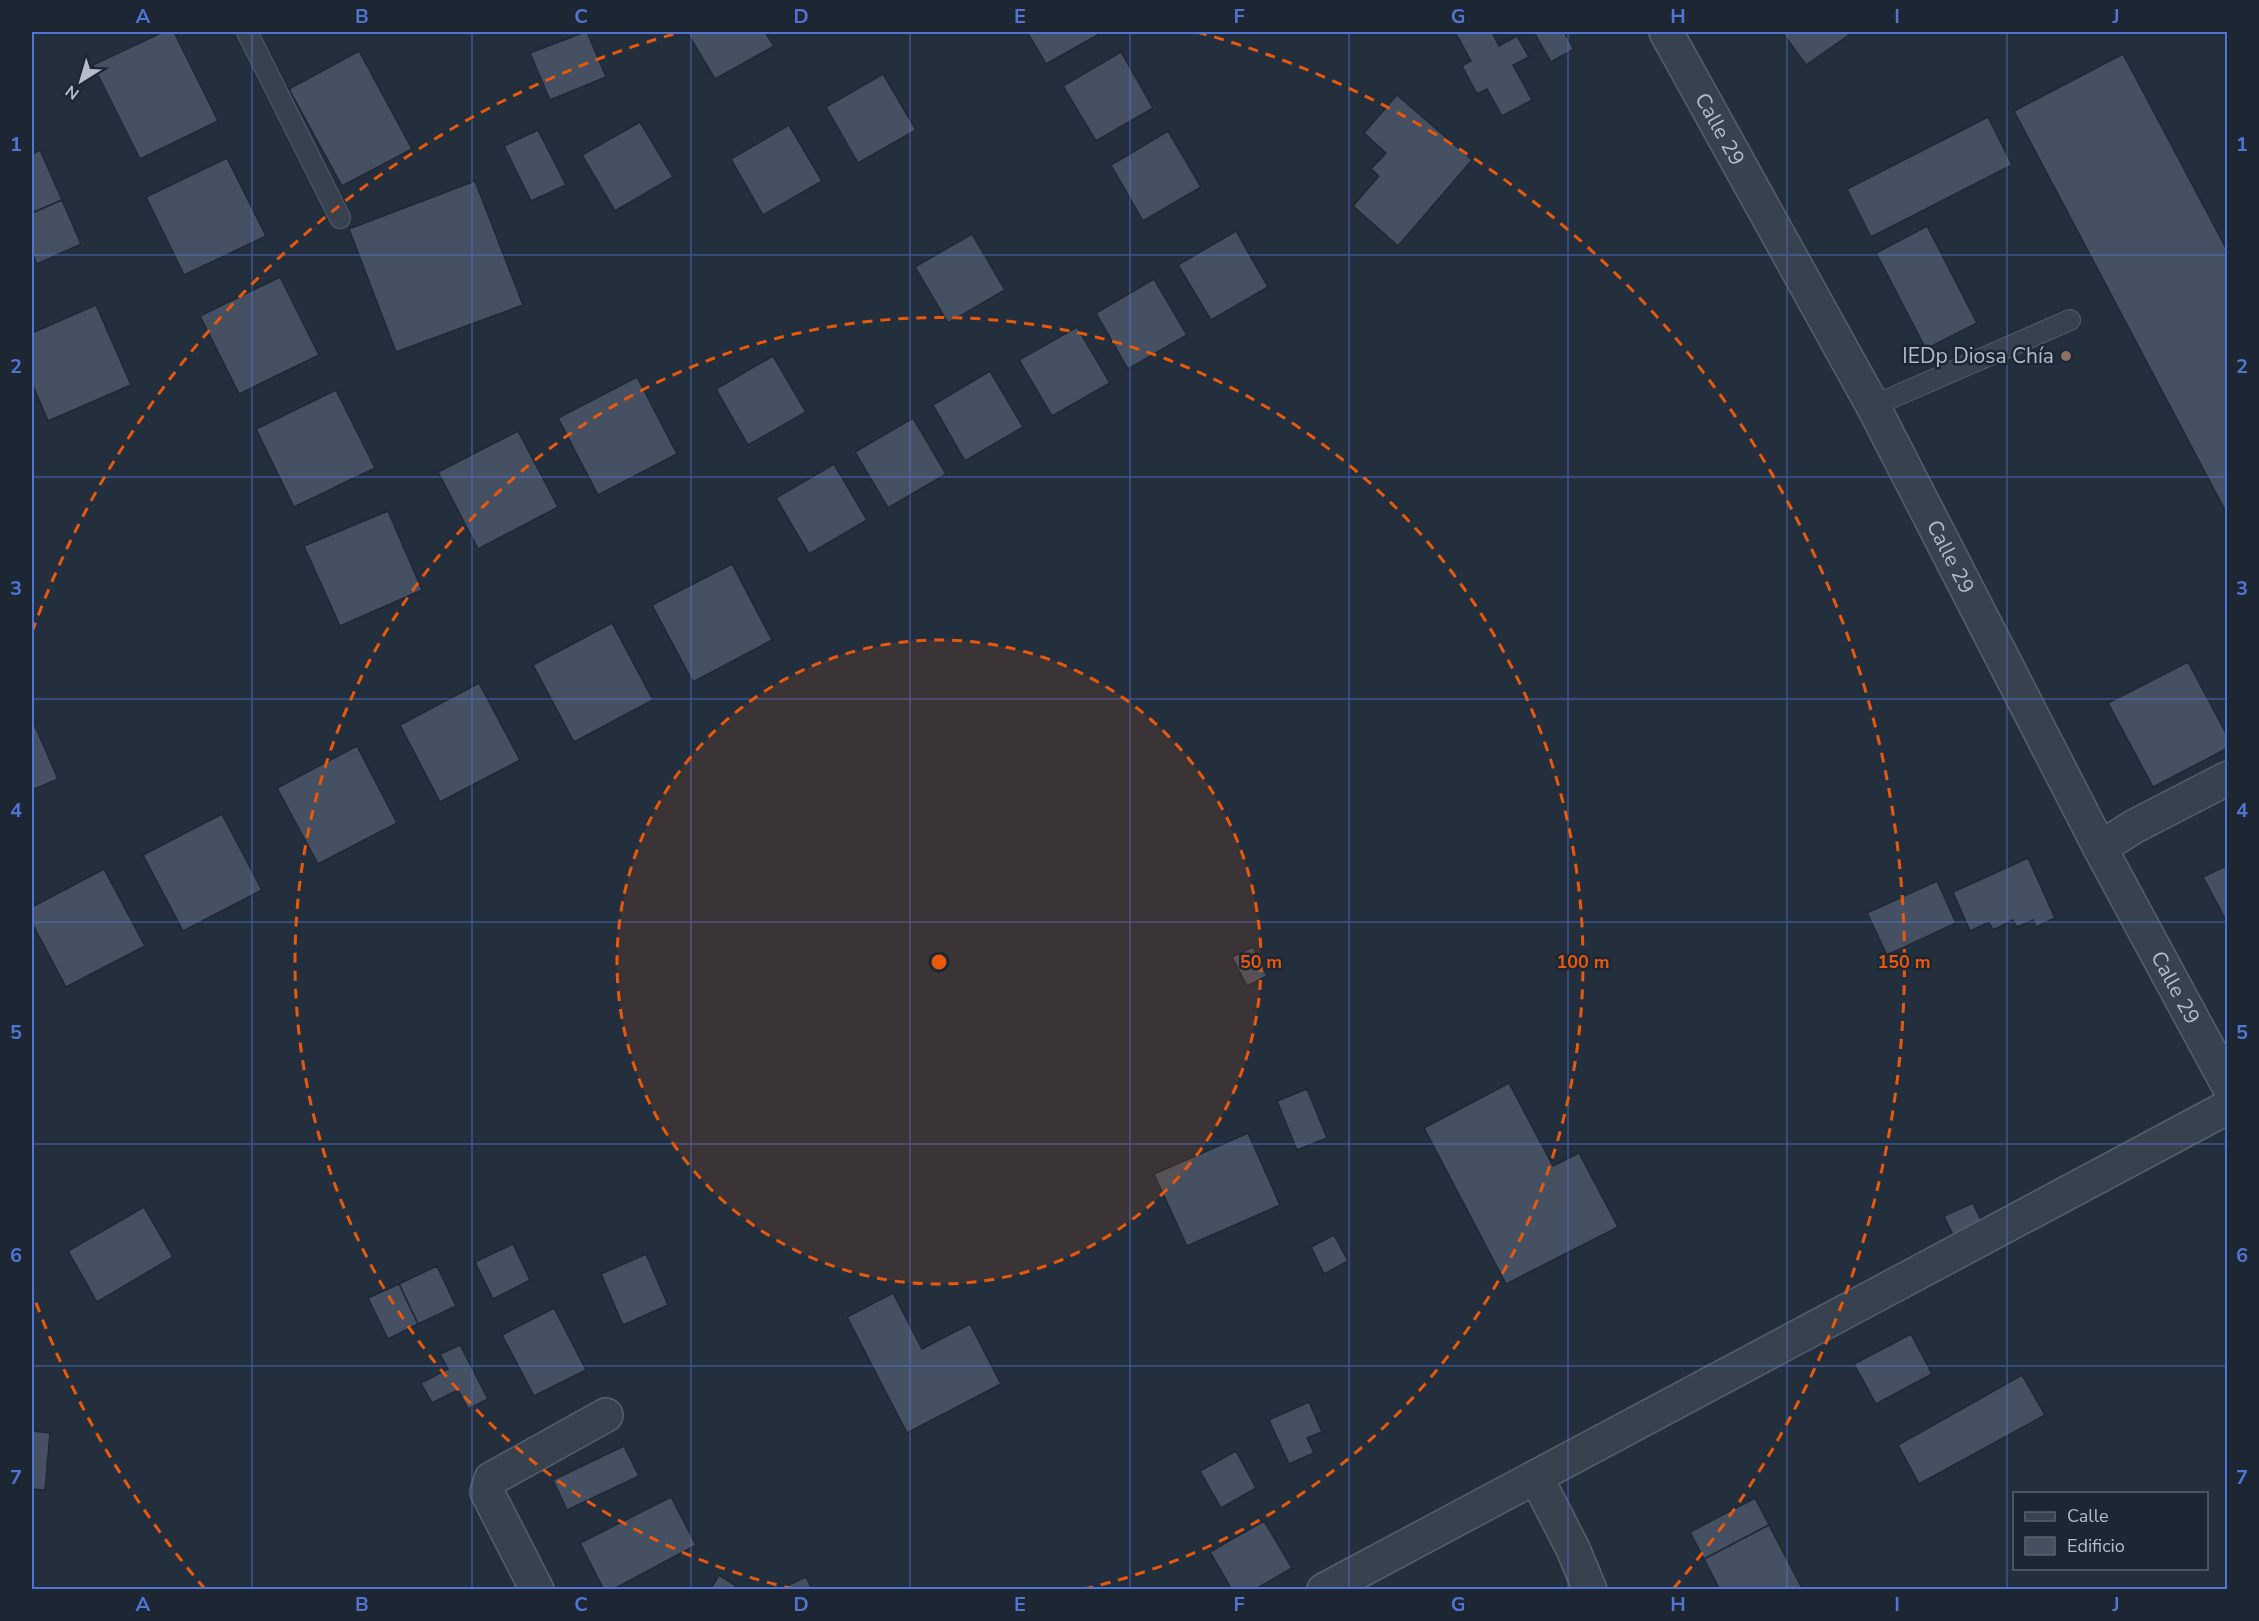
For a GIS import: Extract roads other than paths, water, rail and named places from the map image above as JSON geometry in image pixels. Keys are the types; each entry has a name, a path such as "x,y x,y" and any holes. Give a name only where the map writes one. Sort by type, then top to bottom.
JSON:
{"street":[{"name":"Calle 29","path":"1666,32 1873,406 2100,848 2228,1085"},
{"path":"2100,848 2134,826 2228,778"},
{"path":"1324,1590 2228,1107"},
{"path":"537,1590 487,1492 488,1484 490,1479 606,1415"},
{"path":"1536,1477 1573,1549 1590,1590"}],"lane":[{"path":"247,32 340,218"},
{"path":"1873,406 2070,320"}],"place":[{"name":"IEDp Diosa Chía","path":"2066,356"}]}
